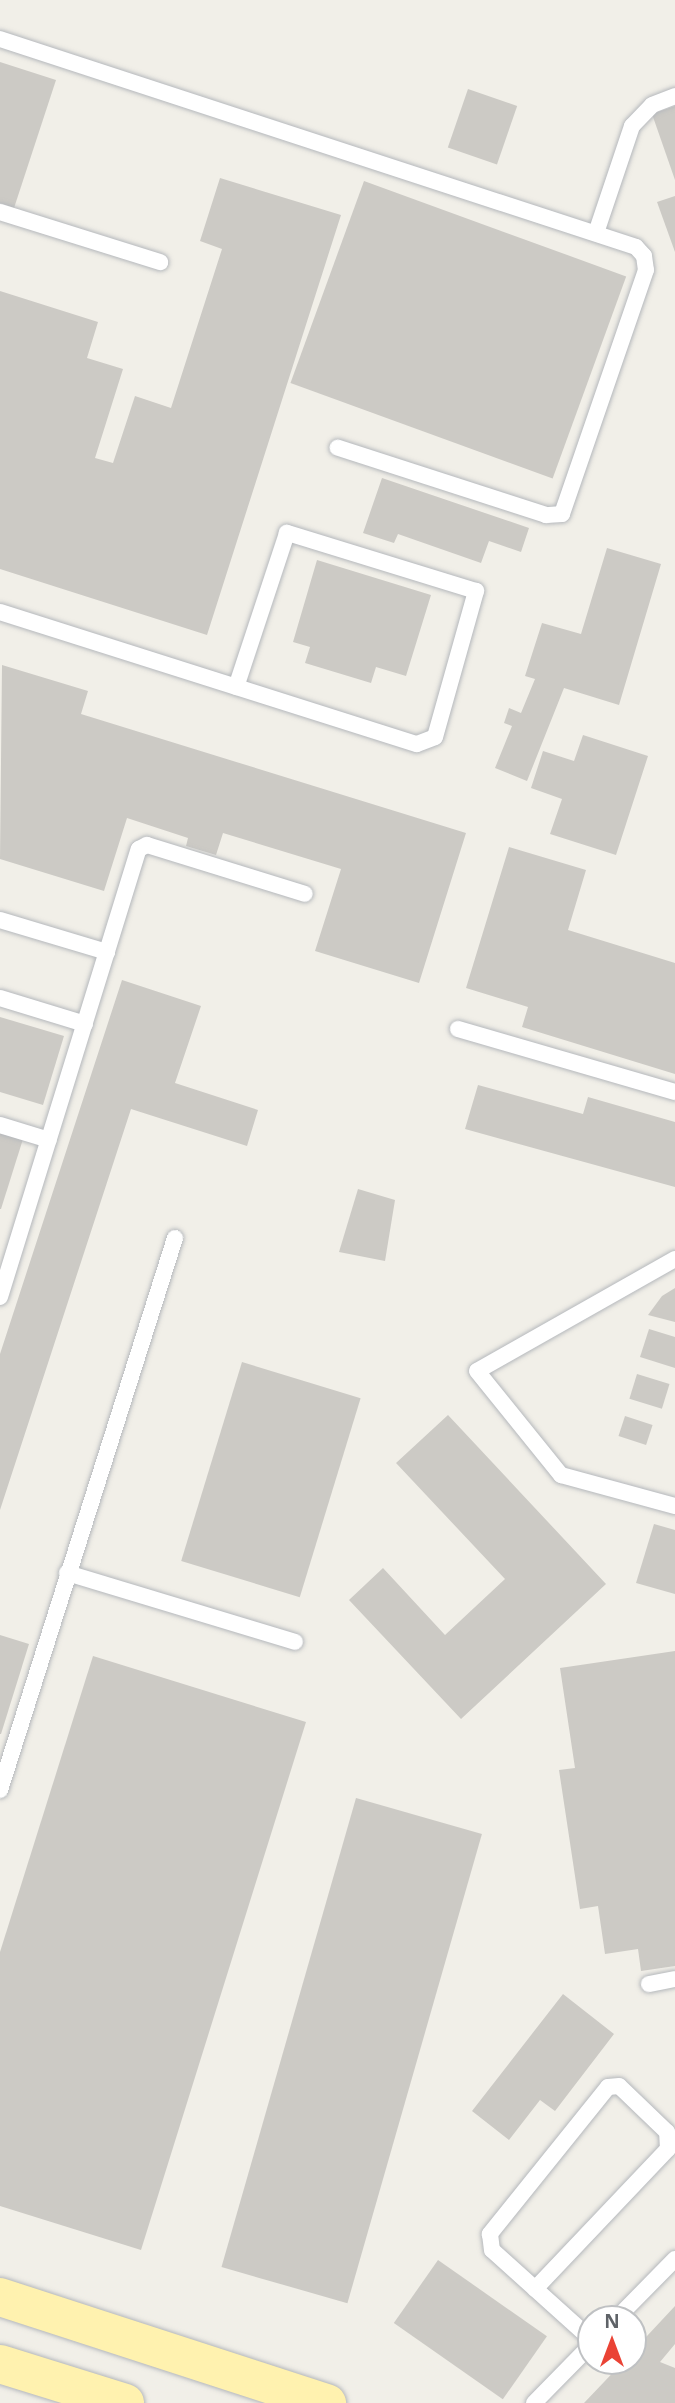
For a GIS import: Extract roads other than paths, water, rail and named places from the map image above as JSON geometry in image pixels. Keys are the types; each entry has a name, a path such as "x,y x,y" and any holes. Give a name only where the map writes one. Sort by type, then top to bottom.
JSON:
{"main road":[{"path":"0,2297 327,2403"},
{"path":"0,2364 125,2403"}],"lane":[{"path":"0,39 636,247 646,270 562,514 546,515 338,448"},
{"path":"596,233 632,125 645,109 675,96"},
{"path":"0,212 160,262"},
{"path":"0,612 236,687 428,743 435,737 476,591 287,533 236,687"},
{"path":"0,1297 142,846 305,894"},
{"path":"0,920 107,953"},
{"path":"0,999 85,1024"},
{"path":"458,1029 675,1092"},
{"path":"0,1125 49,1140"},
{"path":"0,1790 176,1238"},
{"path":"675,1259 477,1371 561,1475 675,1506"},
{"path":"67,1573 295,1642"},
{"path":"649,1984 675,1979"},
{"path":"535,2288 668,2149 667,2132 619,2086 608,2087 489,2234 492,2250 577,2326"},
{"path":"630,2305 675,2259"},
{"path":"534,2403 577,2359"}]}
